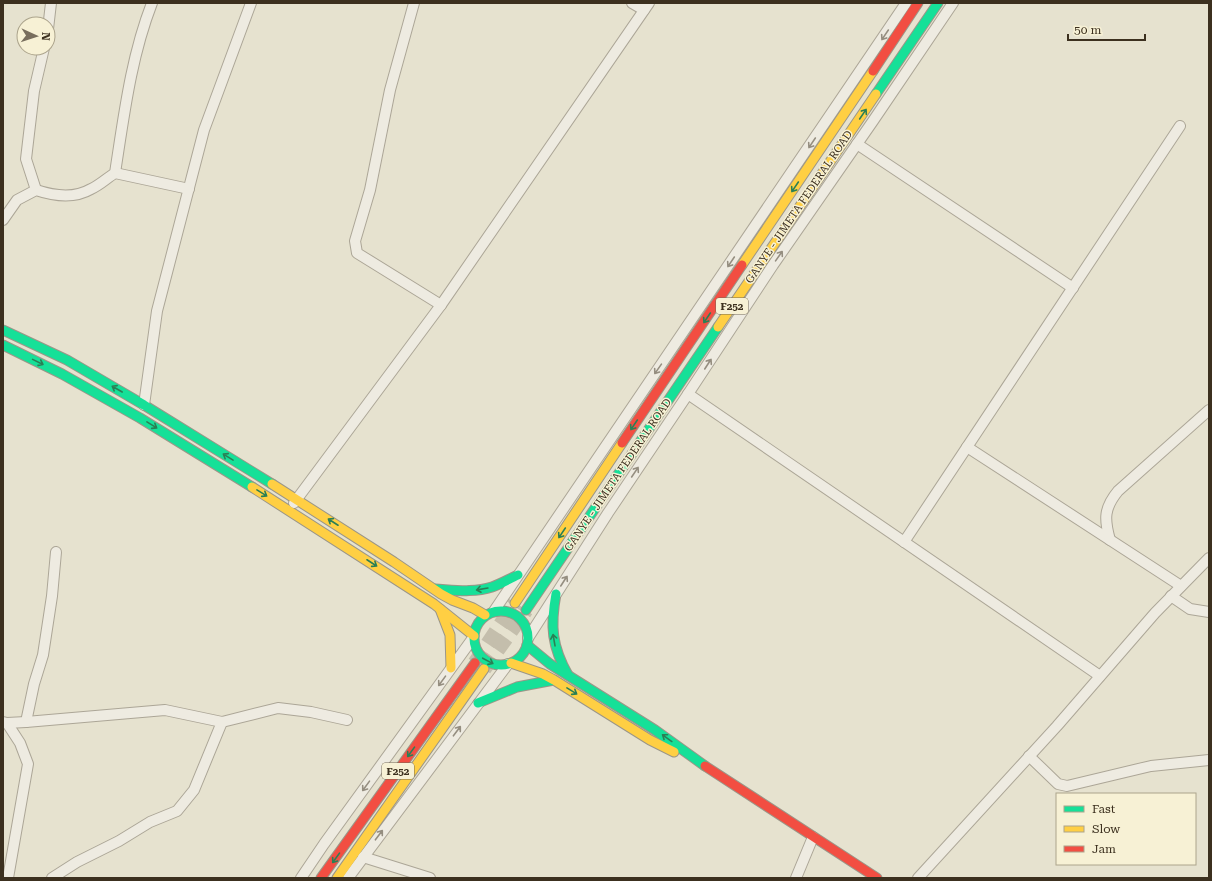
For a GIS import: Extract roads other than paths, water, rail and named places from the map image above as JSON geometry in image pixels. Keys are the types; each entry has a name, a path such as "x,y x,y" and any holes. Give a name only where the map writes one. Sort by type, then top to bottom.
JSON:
{"main road":[{"name":"GANYE - JIMETA FEDERAL ROAD","path":"515,603 918,3"},
{"name":"GANYE - JIMETA FEDERAL ROAD","path":"526,610 938,3"},
{"path":"3,330 67,360 144,405 297,499 433,589 452,600 489,613"},
{"path":"3,345 62,374 134,414 290,510 440,609 474,637"},
{"path":"433,589 484,589 518,575"},
{"path":"556,594 552,616 553,637 557,653 568,676"},
{"path":"440,609 450,635 451,668"},
{"path":"509,663 520,657 524,651 527,641 524,624 514,614 501,610 489,613 477,624 474,637 474,645 481,657 494,664 509,663 554,680 650,740 710,770"},
{"path":"527,641 542,658 568,676 655,730 710,770 877,878"},
{"name":"F252","path":"321,878 475,663"},
{"name":"F252","path":"337,878 484,669"},
{"path":"478,703 517,686 554,680"}],"street":[{"path":"50,16 51,3"},
{"path":"3,220 17,200 36,190 51,195 74,196 91,190 115,173 134,60 145,21 152,3"},
{"path":"144,405 157,312 204,130 251,3"},
{"path":"414,3 390,90 370,190 355,241 357,253 441,305"},
{"path":"290,510 441,305 646,6 632,3"},
{"path":"489,613 518,575 906,3"},
{"path":"527,641 608,513 773,264 953,3"},
{"path":"36,190 26,159 34,91 42,56"},
{"path":"904,542 1180,126"},
{"path":"857,144 1073,288"},
{"path":"115,173 189,189"},
{"path":"688,394 1100,676"},
{"path":"1110,540 1106,526 1106,513 1111,500 1118,491 1209,410"},
{"path":"967,447 1180,586"},
{"path":"26,722 34,684 43,655 52,596 56,552"},
{"path":"918,878 1180,586 1209,558"},
{"path":"1171,596 1190,609 1209,612"},
{"path":"301,878 474,637"},
{"path":"348,878 362,857 509,663"},
{"path":"5,722 26,722 165,710 222,722 278,708 311,712 346,720"},
{"path":"5,722 20,743 28,764 8,878"},
{"path":"52,878 77,862 150,822 177,811 194,790 222,722"},
{"path":"1029,756 1058,784 1068,786 1151,766 1209,760"},
{"path":"796,878 813,837"},
{"path":"362,857 430,878"}],"tunnel":[{"path":"475,663 515,603"},
{"path":"484,669 526,610"}]}
